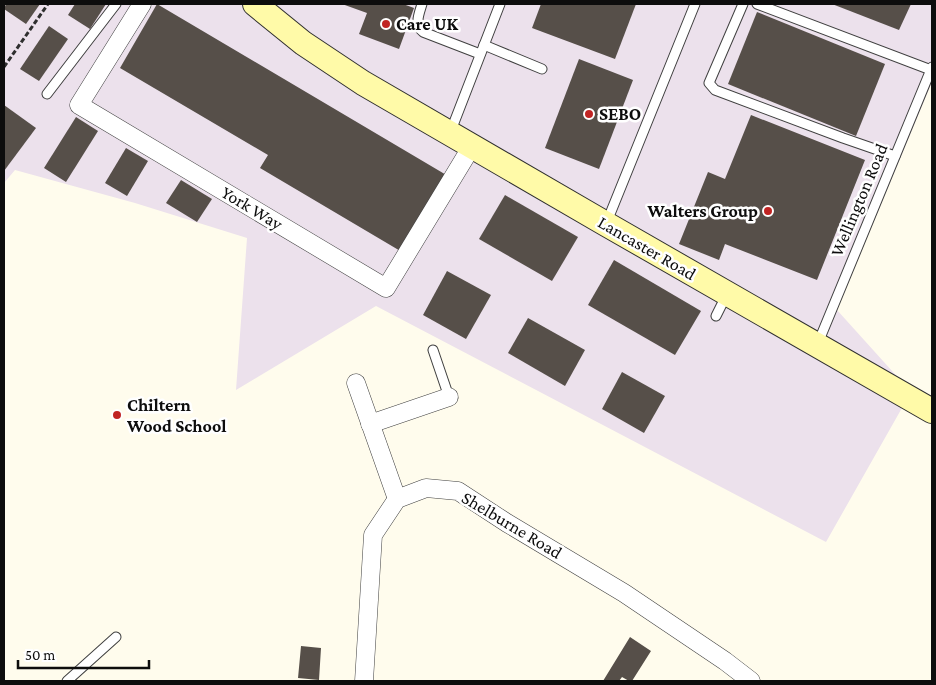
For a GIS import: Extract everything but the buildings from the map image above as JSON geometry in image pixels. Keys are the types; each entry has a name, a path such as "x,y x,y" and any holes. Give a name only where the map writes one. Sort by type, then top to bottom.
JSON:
{"street":[{"name":"York Way","path":"142,4 79,105 386,288 472,146"},
{"name":"Lancaster Road","path":"255,4 303,43 363,83 932,411"},
{"path":"356,383 397,499 373,535 364,681"},
{"path":"370,424 449,397"},
{"name":"Shelburne Road","path":"397,499 426,488 458,491 507,523 624,592 751,681"}],"lane":[{"path":"47,94 116,4"},
{"path":"422,4 417,22 419,29 480,54"},
{"path":"450,133 500,4"},
{"path":"606,224 695,4"},
{"path":"743,4 709,84 715,90 895,156"},
{"path":"757,4 932,68"},
{"path":"484,45 542,69"},
{"name":"Wellington Road","path":"816,345 932,68"},
{"path":"716,316 727,294"},
{"path":"433,350 449,397"},
{"path":"67,681 116,636"}],"path":[{"path":"4,67 48,4"}],"shaded area":[{"path":"4,4 932,4 932,82 837,310 911,392 826,542 376,306 236,390 247,238 135,203 15,170 4,183"}],"place":[{"name":"Care UK","path":"386,24"},
{"name":"SEBO","path":"589,114"},
{"name":"Walters Group","path":"768,211"},
{"name":"Chiltern Wood School","path":"117,415"}]}
